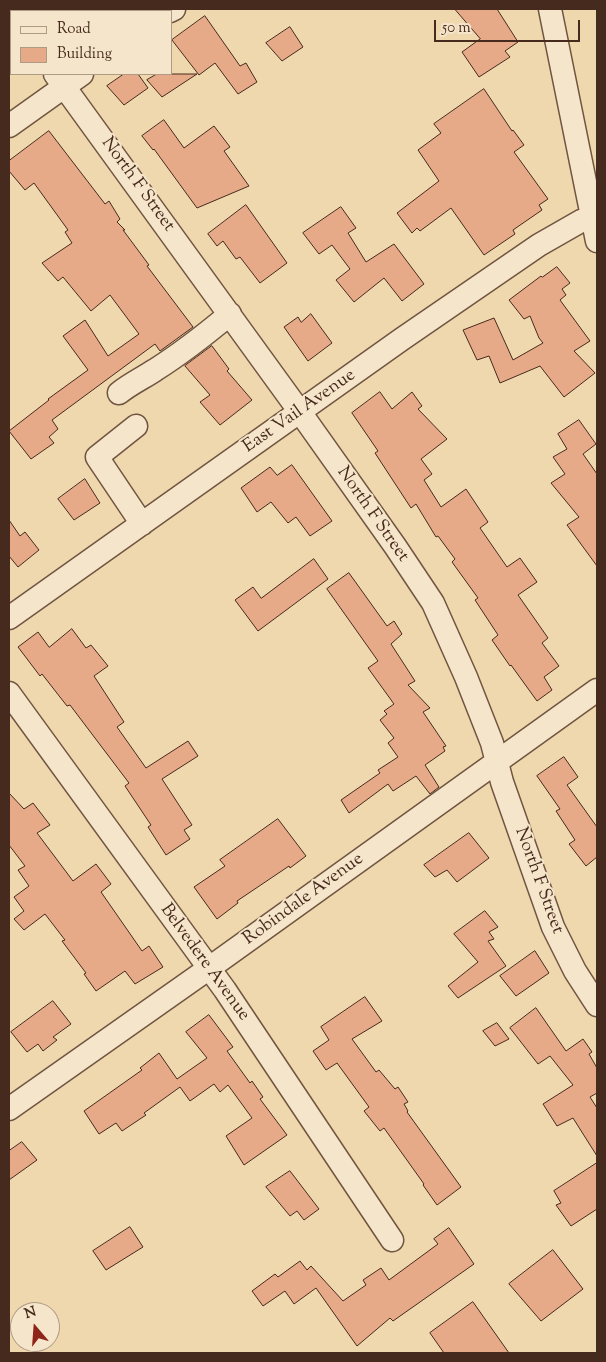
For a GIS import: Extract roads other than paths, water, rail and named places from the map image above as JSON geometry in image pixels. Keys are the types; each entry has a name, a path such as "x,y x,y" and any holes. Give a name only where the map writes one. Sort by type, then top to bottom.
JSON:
{"street":[{"path":"550,9 595,216 597,241"},
{"path":"9,126 60,80 78,75"},
{"name":"North F Street","path":"60,80 300,412 433,603 466,677 492,744 502,782 553,927 575,971 597,1005"},
{"name":"East Vail Avenue","path":"9,618 539,245 565,229 595,216"},
{"path":"119,393 196,342 230,314"},
{"path":"136,426 97,457 142,524"},
{"name":"Robindale Avenue","path":"9,1109 597,690"},
{"name":"Belvedere Avenue","path":"9,693 225,990 293,1089 392,1240"}]}
